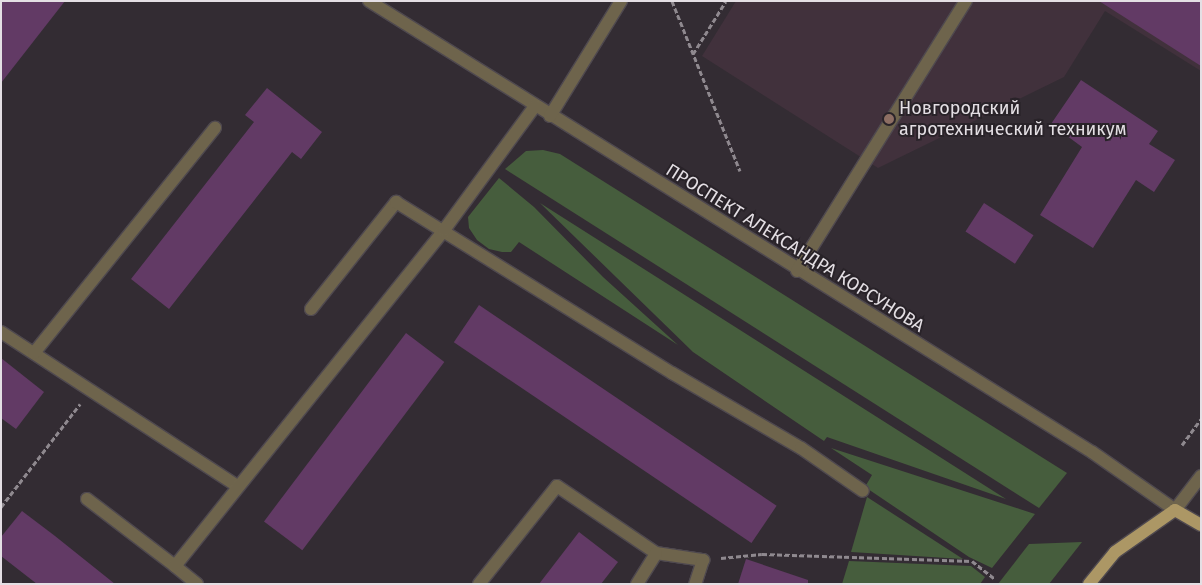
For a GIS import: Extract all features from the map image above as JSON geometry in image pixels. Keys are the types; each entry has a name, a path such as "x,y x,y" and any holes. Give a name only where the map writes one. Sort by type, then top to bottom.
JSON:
{"main road":[{"name":"ПРОСПЕКТ АЛЕКСАНДРА КОРСУНОВА","path":"1175,510 1201,526"},
{"path":"1089,584 1115,552 1175,510"}],"street":[{"name":"ПРОСПЕКТ АЛЕКСАНДРА КОРСУНОВА","path":"370,1 798,271 1092,452 1175,510"},
{"path":"550,116 621,1"},
{"path":"798,271 966,1"},
{"path":"175,566 237,486 444,230 535,106"},
{"path":"34,353 215,128"},
{"path":"311,309 396,202 672,373 800,448 863,491"},
{"path":"1,332 237,486"},
{"path":"1175,510 1201,476"},
{"path":"479,584 557,486 656,552 703,560 695,584"},
{"path":"87,499 197,584"},
{"path":"637,584 656,552"}],"path":[{"path":"672,1 740,171"},
{"path":"693,54 726,1"},
{"path":"1,507 91,390"},
{"path":"1182,445 1201,419"},
{"path":"703,560 762,554 972,561 994,578"}],"shaded area":[{"name":"Новгородский агротехнический техникум","path":"736,1 1201,1 1201,71 1105,11 1064,77 878,168 702,56"}],"green space":[{"path":"543,150 560,154 1067,473 1039,508 505,169 526,151"},
{"path":"499,178 534,207 603,277 678,345 519,242 511,252 502,252 489,249 477,240 469,228 468,217"},
{"path":"540,203 1006,499 827,437 824,441 693,352"},
{"path":"831,448 1035,514 992,568 969,557 865,487 872,475"},
{"path":"867,497 963,559 851,552"},
{"path":"1082,542 1049,584 998,584 1029,544"},
{"path":"849,561 971,566 985,577 980,584 842,584"}],"building":[{"path":"1,1 65,1 1,83"},
{"path":"1099,1 1201,1 1201,66"},
{"path":"1081,80 1158,131 1149,144 1175,160 1154,192 1136,180 1093,248 1040,215 1082,147 1051,124"},
{"path":"267,88 322,132 301,159 292,152 169,309 131,279 254,122 245,115"},
{"path":"984,203 1033,235 1015,264 965,232"},
{"path":"479,305 777,506 751,543 454,342"},
{"path":"406,333 444,362 302,550 264,521"},
{"path":"1,358 44,392 16,429 1,418"},
{"path":"22,511 115,584 37,584 1,556 1,537"},
{"path":"579,532 618,562 601,584 539,584"},
{"path":"746,559 808,580 808,584 738,584"}],"place":[{"name":"Новгородский агротехнический техникум","path":"889,119"}]}
